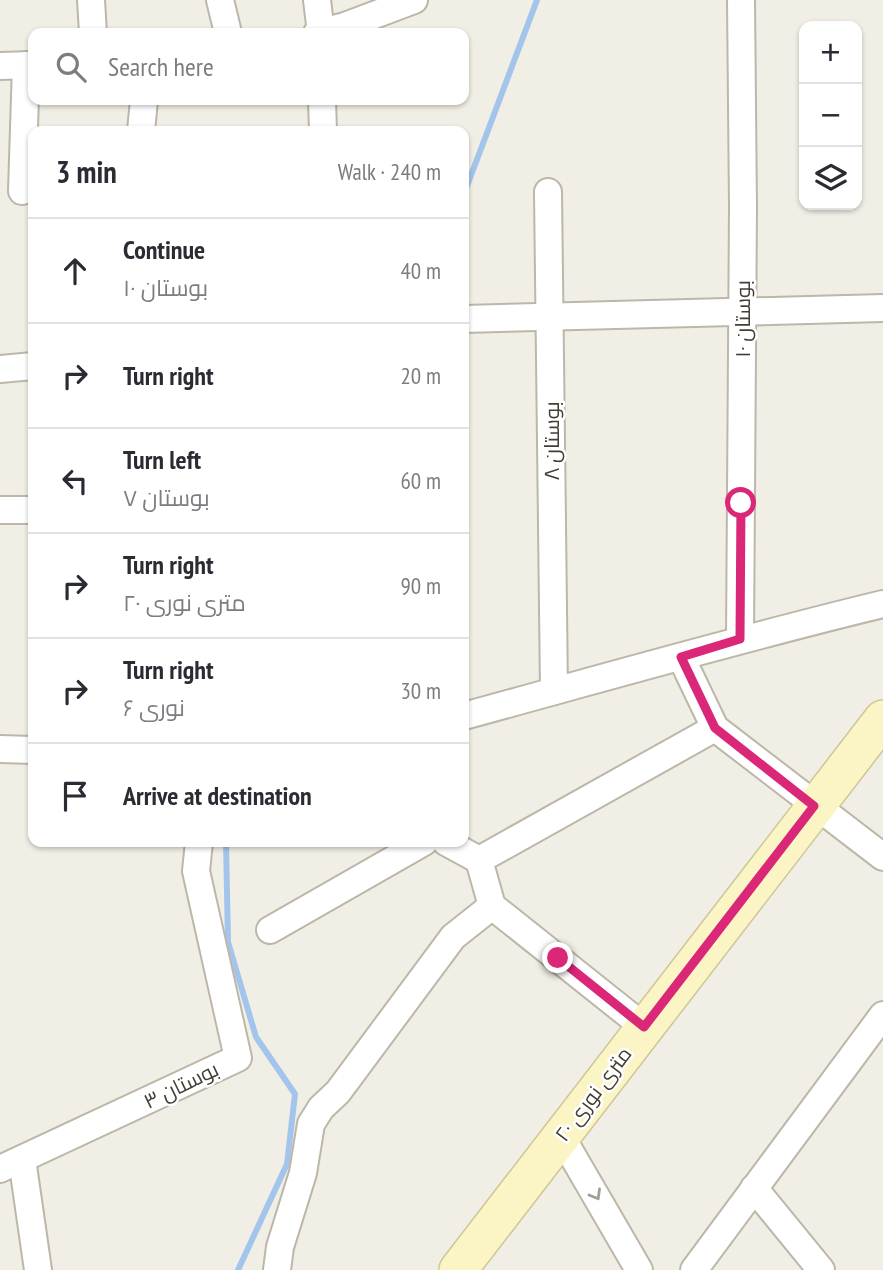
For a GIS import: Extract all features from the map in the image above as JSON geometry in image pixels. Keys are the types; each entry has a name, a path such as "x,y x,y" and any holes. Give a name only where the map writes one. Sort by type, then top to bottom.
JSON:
{"main road":[{"name":"۲۰ متری نوری","path":"458,1270 883,719"}],"street":[{"path":"91,0 93,28"},
{"path":"220,0 227,28"},
{"path":"317,0 320,28"},
{"path":"338,28 414,0"},
{"name":"بوستان ۱۰","path":"740,639 743,312 741,0"},
{"path":"20,65 22,191"},
{"path":"141,126 144,105"},
{"path":"322,105 323,126"},
{"name":"بوستان ۸","path":"548,191 554,691"},
{"path":"469,319 883,308"},
{"path":"0,369 28,366"},
{"path":"0,510 28,510"},
{"path":"469,715 740,639 883,604"},
{"path":"681,657 715,728 883,856"},
{"path":"479,860 715,728"},
{"path":"0,749 28,750"},
{"name":"بوستان ۳","path":"11,1164 238,1058 196,871 198,847"},
{"path":"270,930 415,847"},
{"path":"455,847 479,860 492,906 644,1027"},
{"path":"277,1270 280,1247 303,1173 311,1124 321,1108 338,1092 453,937 492,906"},
{"path":"694,1270 883,1015"},
{"path":"561,1136 639,1270"},
{"path":"11,1164 38,1270"},
{"path":"754,1188 821,1270"}],"waterway":[{"path":"469,181 537,0"},
{"path":"226,847 228,942 256,1037 295,1094 287,1164 238,1270"}],"route":[{"path":"558,958 644,1027 814,806 715,728 681,657 740,639 741,503"}]}
